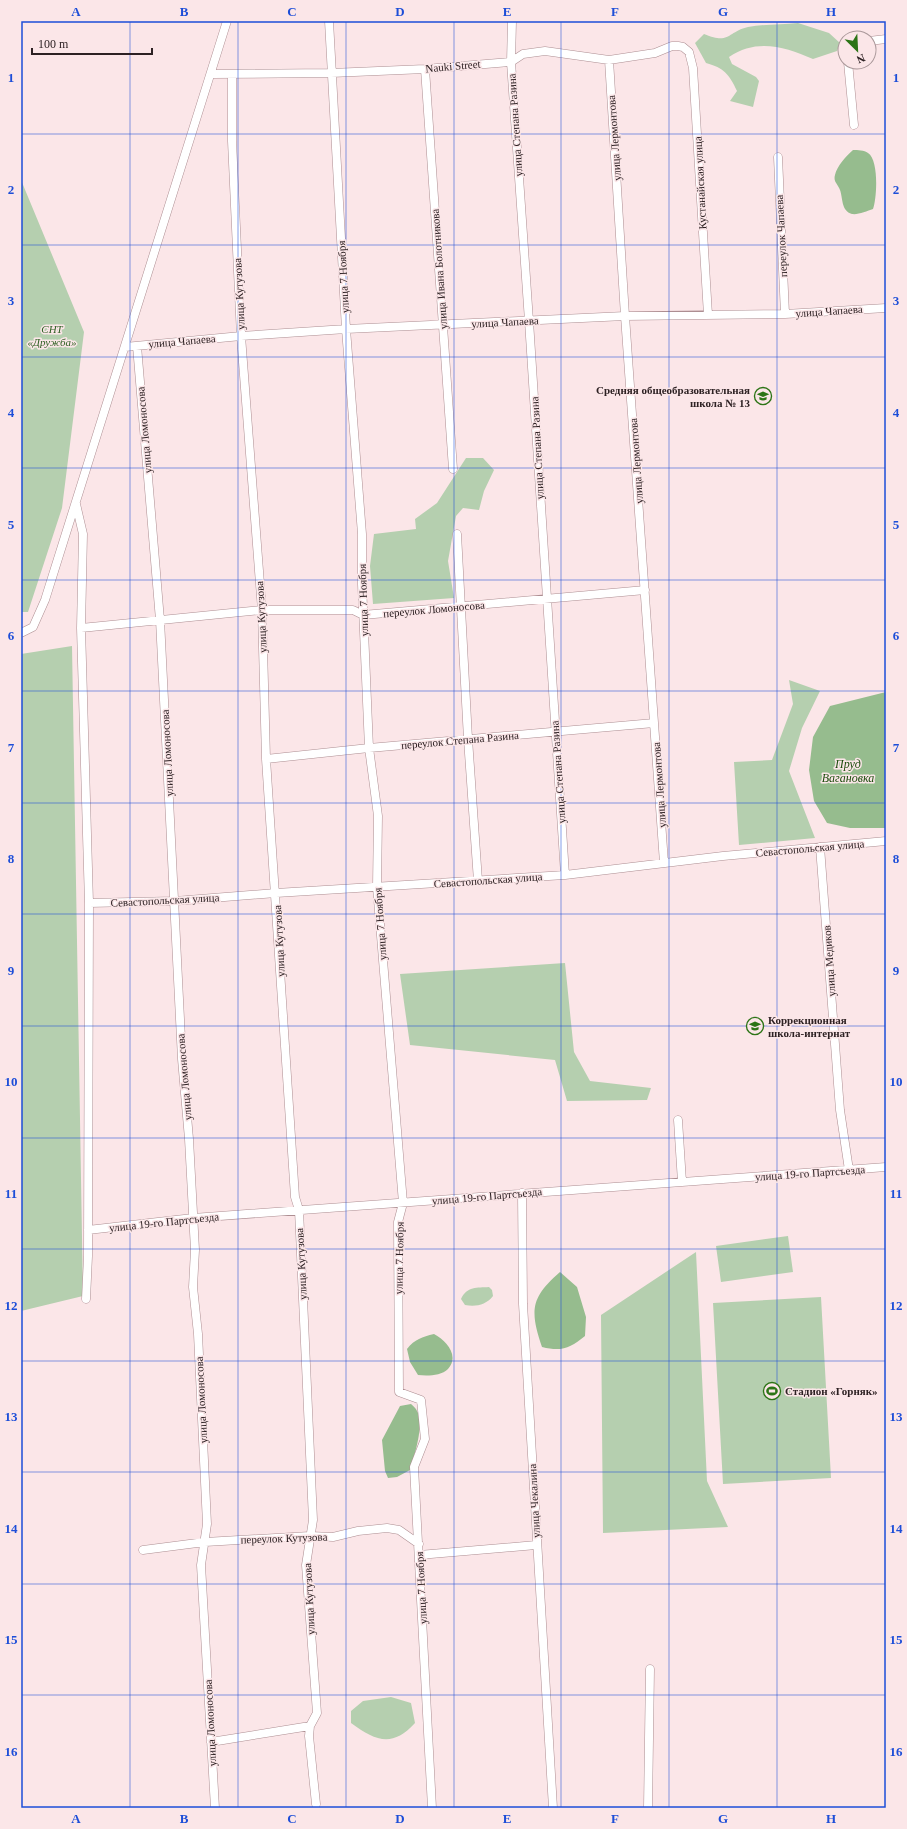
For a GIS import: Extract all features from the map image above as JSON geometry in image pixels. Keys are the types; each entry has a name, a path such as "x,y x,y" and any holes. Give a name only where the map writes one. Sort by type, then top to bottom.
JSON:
{"street":[{"path":"21,633 33,627 45,600 227,21"},
{"name":"улица 7 Ноября","path":"329,21 346,329 362,534 363,615 369,748 378,816 377,887 403,1203 398,1222 399,1392 422,1400 425,1439 414,1468 432,1808"},
{"name":"улица Степана Разина","path":"512,21 511,62 565,875"},
{"name":"Nauki Street","path":"211,74 331,73 425,69 511,62 523,54 545,51 609,60 655,53 672,46 683,47 689,52"},
{"name":"Кустанайская улица","path":"689,52 693,68 708,314"},
{"name":"улица Лермонтова","path":"609,60 625,316 664,863"},
{"name":"улица Ивана Болотникова","path":"425,69 453,469"},
{"path":"849,70 854,125"},
{"name":"улица Кутузова","path":"232,74 232,140 241,336 262,610 266,759 295,1197 299,1210 313,1520 306,1565 318,1713 310,1726 309,1736 316,1804"},
{"name":"переулок Чапаева","path":"778,157 785,314"},
{"name":"улица Чапаева","path":"125,347 241,336 346,329 443,326 625,316 785,314 886,308"},
{"name":"улица Ломоносова","path":"137,346 160,620 182,1059 189,1140 195,1250 193,1287 198,1334 207,1524 201,1565 215,1808"},
{"path":"76,504 83,534 81,628 89,903 88,1230 86,1299"},
{"path":"457,534 468,739 478,881"},
{"name":"переулок Ломоносова","path":"81,628 262,610 353,610 363,615 645,590"},
{"name":"переулок Степана Разина","path":"266,759 369,748 654,723"},
{"name":"Севастопольская улица","path":"89,903 175,901 276,893 565,875 664,863 886,841"},
{"name":"улица Медиков","path":"820,847 840,1110 849,1170"},
{"path":"678,1120 682,1182"},
{"name":"улица 19-го Партсъезда","path":"88,1230 193,1218 886,1167"},
{"name":"улица Чекалина","path":"522,1193 523,1304 536,1545 553,1808"},
{"name":"переулок Кутузова","path":"143,1550 205,1542 310,1536 333,1537 358,1531 387,1528 400,1530 419,1544"},
{"path":"419,1555 536,1545"},
{"path":"648,1808 650,1669"},
{"path":"211,1742 310,1726"}],"green space":[{"path":"798,23 829,33 837,40 837,51 813,59 782,48 760,46 740,51 729,57 732,64 756,77 759,81 753,107 730,101 737,91 731,80 725,72 706,63 695,43 704,34 712,37 724,38 741,29 760,25"},
{"name":"СНТ «Дружба»","path":"21,180 84,332 62,508 28,612 21,612"},
{"path":"466,458 483,458 494,470 484,491 479,510 463,508 456,516 448,561 454,598 373,604 370,566 374,534 416,529 415,519 437,503"},
{"path":"72,646 83,1296 21,1311 21,654"},
{"path":"789,680 820,691 802,728 789,771 815,838 739,845 734,762 772,760 793,704"},
{"path":"565,963 574,1052 590,1081 651,1088 647,1100 567,1101 555,1060 410,1045 400,974"},
{"path":"788,1236 793,1272 721,1282 716,1246"},
{"path":"696,1252 707,1481 728,1527 603,1533 601,1315"},
{"path":"489,1287 492,1290 493,1296 484,1303 473,1306 465,1305 461,1299 466,1292 473,1288"},
{"name":"Стадион «Горняк»","path":"821,1297 831,1478 723,1484 713,1303"},
{"path":"391,1697 411,1703 415,1723 407,1731 391,1739 376,1738 351,1723 351,1711 363,1701"}],"water":[{"path":"853,150 865,151 872,157 876,180 873,209 862,213 852,214 844,207 835,177 840,165"},
{"name":"Пруд Вагановка","path":"886,692 886,828 850,828 827,823 814,801 809,770 813,737 830,706"},
{"path":"560,1272 577,1287 586,1317 585,1336 570,1346 555,1349 542,1347 536,1324 535,1306 543,1290"},
{"path":"434,1334 447,1344 453,1359 448,1369 442,1373 418,1375 410,1362 407,1349 419,1339"},
{"path":"411,1404 417,1410 420,1423 418,1440 410,1470 397,1477 388,1478 385,1471 382,1440 400,1406"}],"place":[{"name":"Средняя общеобразовательная школа № 13","path":"763,396"},
{"name":"Коррекционная школа-интернат","path":"755,1026"},
{"name":"Стадион «Горняк»","path":"772,1391"}]}
